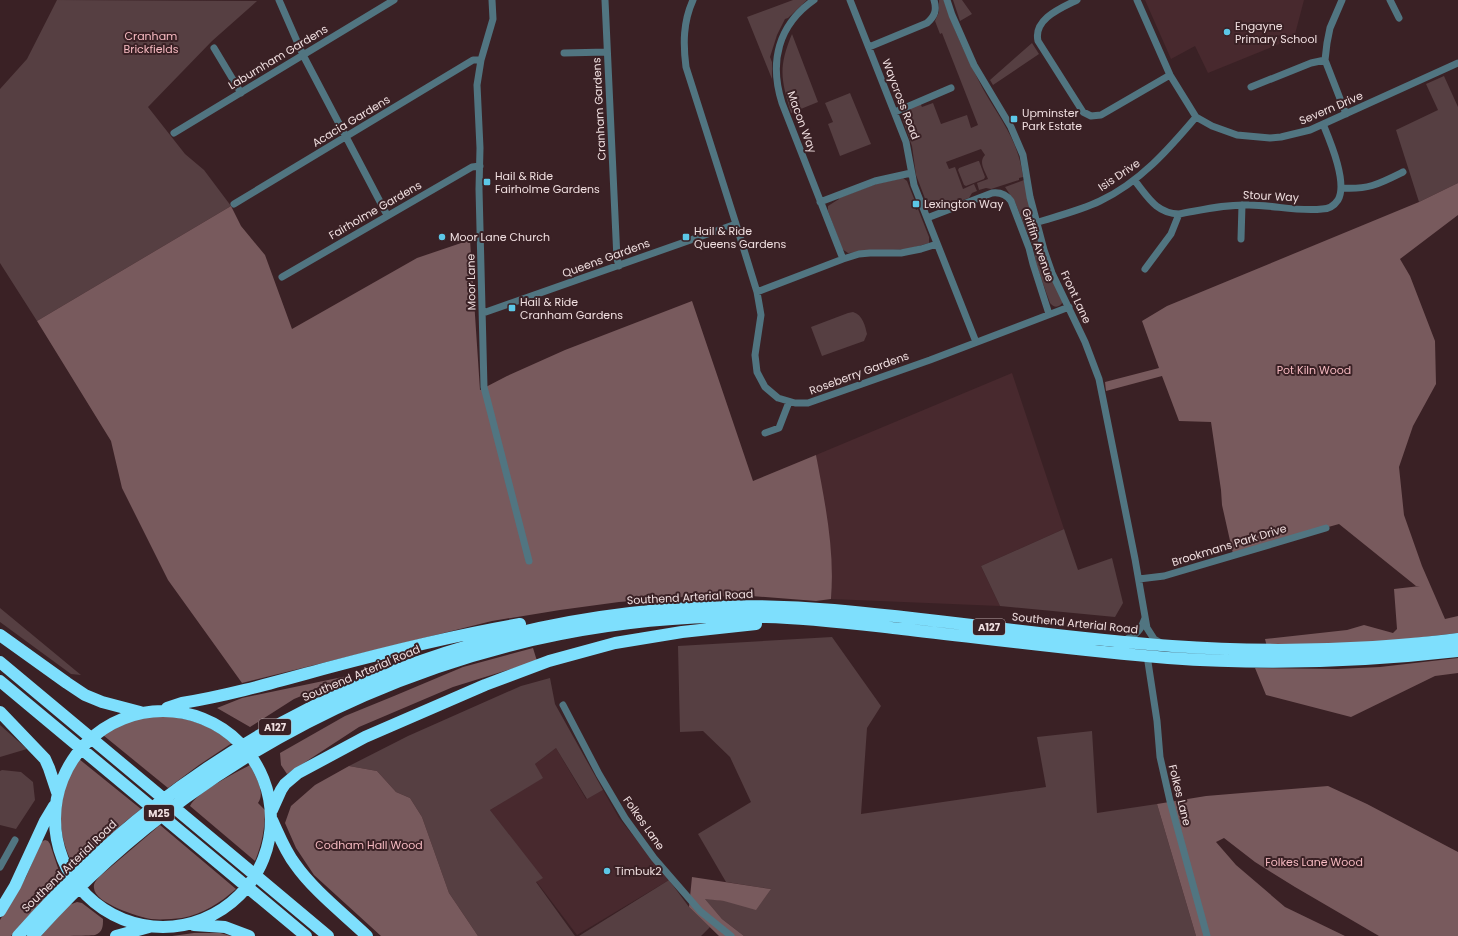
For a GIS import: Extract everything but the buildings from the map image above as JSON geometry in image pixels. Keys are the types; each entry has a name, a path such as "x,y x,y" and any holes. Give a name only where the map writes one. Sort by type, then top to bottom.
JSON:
{"highway":[{"path":"160,710 182,703 277,683 402,649 492,629 613,608 677,604 738,606"},
{"name":"Southend Arterial Road","path":"18,936 106,846 153,806 232,752 286,720 344,692 430,657 490,639 536,628 583,619 633,612 677,608 738,606 835,610 1120,642 1256,650 1325,649 1433,643 1458,639"},
{"name":"Southend Arterial Road","path":"33,936 71,895 113,855 154,820 238,761 292,730 348,702 404,679 462,659 523,642 615,625 678,619 768,617 833,622 1150,656 1228,661 1337,662 1458,651"},
{"path":"367,936 300,870 284,847 272,814 266,785 255,761 239,740 223,726 191,713 160,710 140,712 109,726 89,739 78,751 68,767 57,792 54,819 56,838 62,858 77,883 89,897 105,910 136,924 172,927 190,924 220,911 239,896 256,877 265,857 270,834 272,814 281,790 289,780 298,773 339,750 393,724 470,691 549,662 615,643 682,632 748,624 833,622"},
{"path":"0,635 81,692 102,702 140,712"},
{"name":"M25","path":"0,662 328,936"},
{"name":"M25","path":"0,681 306,936"},
{"path":"0,712 45,759 57,792"},
{"path":"0,911 15,886 45,821 55,805"},
{"path":"190,924 225,927 249,936"},
{"path":"116,936 150,926"}],"street":[{"path":"279,0 303,55 387,215"},
{"name":"Laburnham Gardens","path":"174,133 394,0"},
{"name":"Moor Lane","path":"492,0 493,19 481,60 477,85 484,387 529,560"},
{"name":"Cranham Gardens","path":"605,0 617,259 619,266"},
{"name":"Roseberry Gardens","path":"693,0 687,19 684,36 683,48 686,67 757,292 761,315 755,355 757,372 769,391 778,398 789,402 808,403 1069,307"},
{"name":"Macon Way","path":"814,0 788,25 780,46 776,70 777,83 782,103 842,259"},
{"name":"Waycross Road","path":"850,0 906,142 914,185 976,342"},
{"path":"869,47 927,23 935,12 934,0"},
{"name":"Front Lane","path":"947,0 952,16 974,65 1011,127 1022,156 1035,223 1050,267 1085,342 1099,379 1139,579 1148,632 1160,643 1173,646"},
{"path":"1077,0 1066,2 1044,20 1040,24 1037,36 1038,41 1083,112 1091,116 1100,115 1170,75"},
{"name":"Severn Drive","path":"1136,0 1170,75 1196,116 1204,123 1230,133 1258,138 1281,137 1310,130 1458,63"},
{"path":"1342,0 1330,28 1326,60 1346,114"},
{"path":"1390,0 1399,18"},
{"path":"214,48 240,93"},
{"path":"564,53 607,52"},
{"name":"Acacia Gardens","path":"234,204 346,138 473,60 481,60"},
{"path":"1251,87 1312,62 1326,60"},
{"path":"895,112 951,88"},
{"name":"Isis Drive","path":"1035,223 1088,206 1112,195 1135,180 1168,149 1196,116"},
{"path":"1323,124 1338,163 1341,188 1362,189 1403,172"},
{"name":"Fairholme Gardens","path":"282,277 472,167 480,166"},
{"path":"820,202 875,181 911,173"},
{"name":"Stour Way","path":"1135,180 1158,207 1170,213 1179,214 1242,205 1323,209 1334,205 1338,200 1341,188"},
{"name":"Griffin Avenue","path":"927,218 992,193 1000,193 1006,196 1011,201 1029,248 1050,314"},
{"path":"1241,239 1242,205"},
{"path":"1145,269 1171,234 1179,214"},
{"name":"Queens Gardens","path":"483,313 736,224"},
{"path":"757,292 842,259 859,254 870,252 912,252 937,244"},
{"path":"765,433 779,428 789,402"},
{"name":"Brookmans Park Drive","path":"1139,579 1164,576 1326,528"},
{"path":"1120,642 1136,634 1145,618"},
{"name":"Folkes Lane","path":"1150,656 1148,662 1157,721 1160,757 1177,828 1207,936"},
{"name":"Folkes Lane","path":"563,705 599,774 629,824 654,858 700,910 731,936"},
{"path":"0,866 15,840"}],"shaded area":[{"name":"Engayne Primary School","path":"1145,0 1304,0 1294,38 1208,73 1195,46 1171,59"},
{"path":"1012,373 1064,529 981,566 1000,606 831,599 832,583 816,455"},
{"path":"556,748 586,799 603,790 619,818 669,880 577,935 536,881 542,878 490,810 542,778 535,764"}],"green space":[{"name":"Cranham Brickfields","path":"57,0 257,1 212,41 148,107 185,154 204,170 231,206 37,321 0,263 0,89 27,59"},
{"path":"793,0 807,0 788,18 785,19 777,35 770,57 772,62 772,79 747,17"},
{"path":"939,0 944,0 972,67 1013,141 1021,164 1023,177 1019,178 1019,180 991,189 986,188 979,190 977,183 988,179 982,164 985,155 981,149 946,162 949,169 955,167 963,189 974,184 977,191 972,193 969,198 931,210 929,209 916,175 912,146 901,112 920,103 922,107 933,103 941,124 967,115 971,128 978,125 942,33 940,34 935,21 939,12"},
{"path":"953,0 962,0 972,14 960,21"},
{"path":"792,34 818,102 791,113 782,74 785,56"},
{"path":"1032,43 1039,54 993,85 990,80"},
{"path":"1444,76 1458,107 1458,183 1419,202 1396,130 1438,110 1426,84"},
{"path":"850,93 871,144 840,156 828,124 833,122 825,103"},
{"path":"978,161 985,177 984,179 966,186 964,185 958,170 959,168"},
{"path":"903,178 907,181 915,201 913,202 916,210 918,209 929,237 929,243 908,249 848,253 842,249 828,211 828,206 839,198 876,184"},
{"path":"1024,180 1040,248 1063,302 1058,306 1050,303 1036,264 1034,249 1015,202 1005,187"},
{"name":"Pot Kiln Wood","path":"1458,183 1458,215 1400,259 1410,276 1435,341 1436,384 1413,426 1399,467 1404,515 1422,566 1445,619 1458,616 1458,633 1373,643 1267,647 1265,639 1347,630 1364,625 1393,633 1397,629 1394,589 1420,586 1416,586 1339,524 1233,554 1222,505 1211,422 1179,421 1162,376 1106,391 1105,382 1159,368 1142,321 1167,306 1419,202"},
{"path":"231,206 241,226 265,255 292,329 417,258 470,240 480,390 565,350 692,301 753,481 816,455 826,509 832,563 831,599 816,601 751,596 684,597 619,602 560,610 492,621 242,683 168,580 122,488 111,441 37,321"},
{"path":"853,312 861,318 864,324 867,334 864,341 822,356 811,327"},
{"path":"1064,529 1078,570 1112,558 1123,603 1115,617 1000,606 981,566"},
{"path":"0,608 81,675 71,674 0,622"},
{"path":"832,637 881,706 867,728 861,814 1046,787 1037,737 1092,731 1097,813 1157,804 1196,936 744,936 722,919 704,898 724,901 771,889 726,882 698,834 751,802 730,757 703,731 680,732 678,646"},
{"path":"533,648 537,661 453,687 359,727 287,774 281,765 280,753 345,716 463,667"},
{"path":"1458,658 1458,673 1435,676 1351,717 1266,695 1255,668 1337,669 1380,667"},
{"path":"352,675 294,699 250,727 217,708 242,698"},
{"path":"550,678 555,704 603,790 587,799 556,748 535,764 543,778 490,810 543,878 536,882 575,936 478,936 449,893 422,817 410,798 396,792 377,771 349,766 408,736 521,686"},
{"path":"155,716 166,716 196,722 223,736 232,743 168,788 103,735 128,722"},
{"path":"0,725 27,749 0,757"},
{"path":"79,759 141,809 74,867 63,839 61,812 62,799 66,785"},
{"path":"250,765 260,789 261,794 258,803 265,810 263,836 255,861 190,806 208,789"},
{"name":"Codham Hall Wood","path":"349,766 377,771 396,792 410,798 422,817 449,893 478,936 381,936 314,875 296,848 285,823 291,806 315,785"},
{"path":"0,771 21,772 33,782 35,800 16,829 0,825"},
{"name":"Folkes Lane Wood","path":"1328,786 1367,804 1458,852 1458,936 1379,936 1255,862 1224,838 1216,842 1236,865 1285,907 1345,936 1196,936 1157,804 1206,796"},
{"path":"160,825 236,889 224,899 204,911 182,918 170,919 151,919 137,915 109,904 101,899 96,894 94,888 99,877"},
{"path":"45,840 50,844 62,880 11,936 0,936 0,920 26,877 41,842"},
{"path":"692,877 771,889 756,910 724,901 705,899 722,919 744,936 719,936 689,907"},
{"path":"669,880 689,907 710,927 701,936 579,936"},
{"path":"77,902 82,903 103,919 103,926 100,932 95,935 41,936 69,905"},
{"path":"194,933 220,933 231,936 172,936"}],"place":[{"name":"Engayne Primary School","path":"1227,32"},
{"name":"Upminster Park Estate","path":"1014,119"},
{"name":"Hail & Ride Fairholme Gardens","path":"487,182"},
{"name":"Lexington Way","path":"916,204"},
{"name":"Moor Lane Church","path":"442,237"},
{"name":"Hail & Ride Queens Gardens","path":"686,237"},
{"name":"Hail & Ride Cranham Gardens","path":"512,308"},
{"name":"Timbuk2","path":"607,871"}]}
